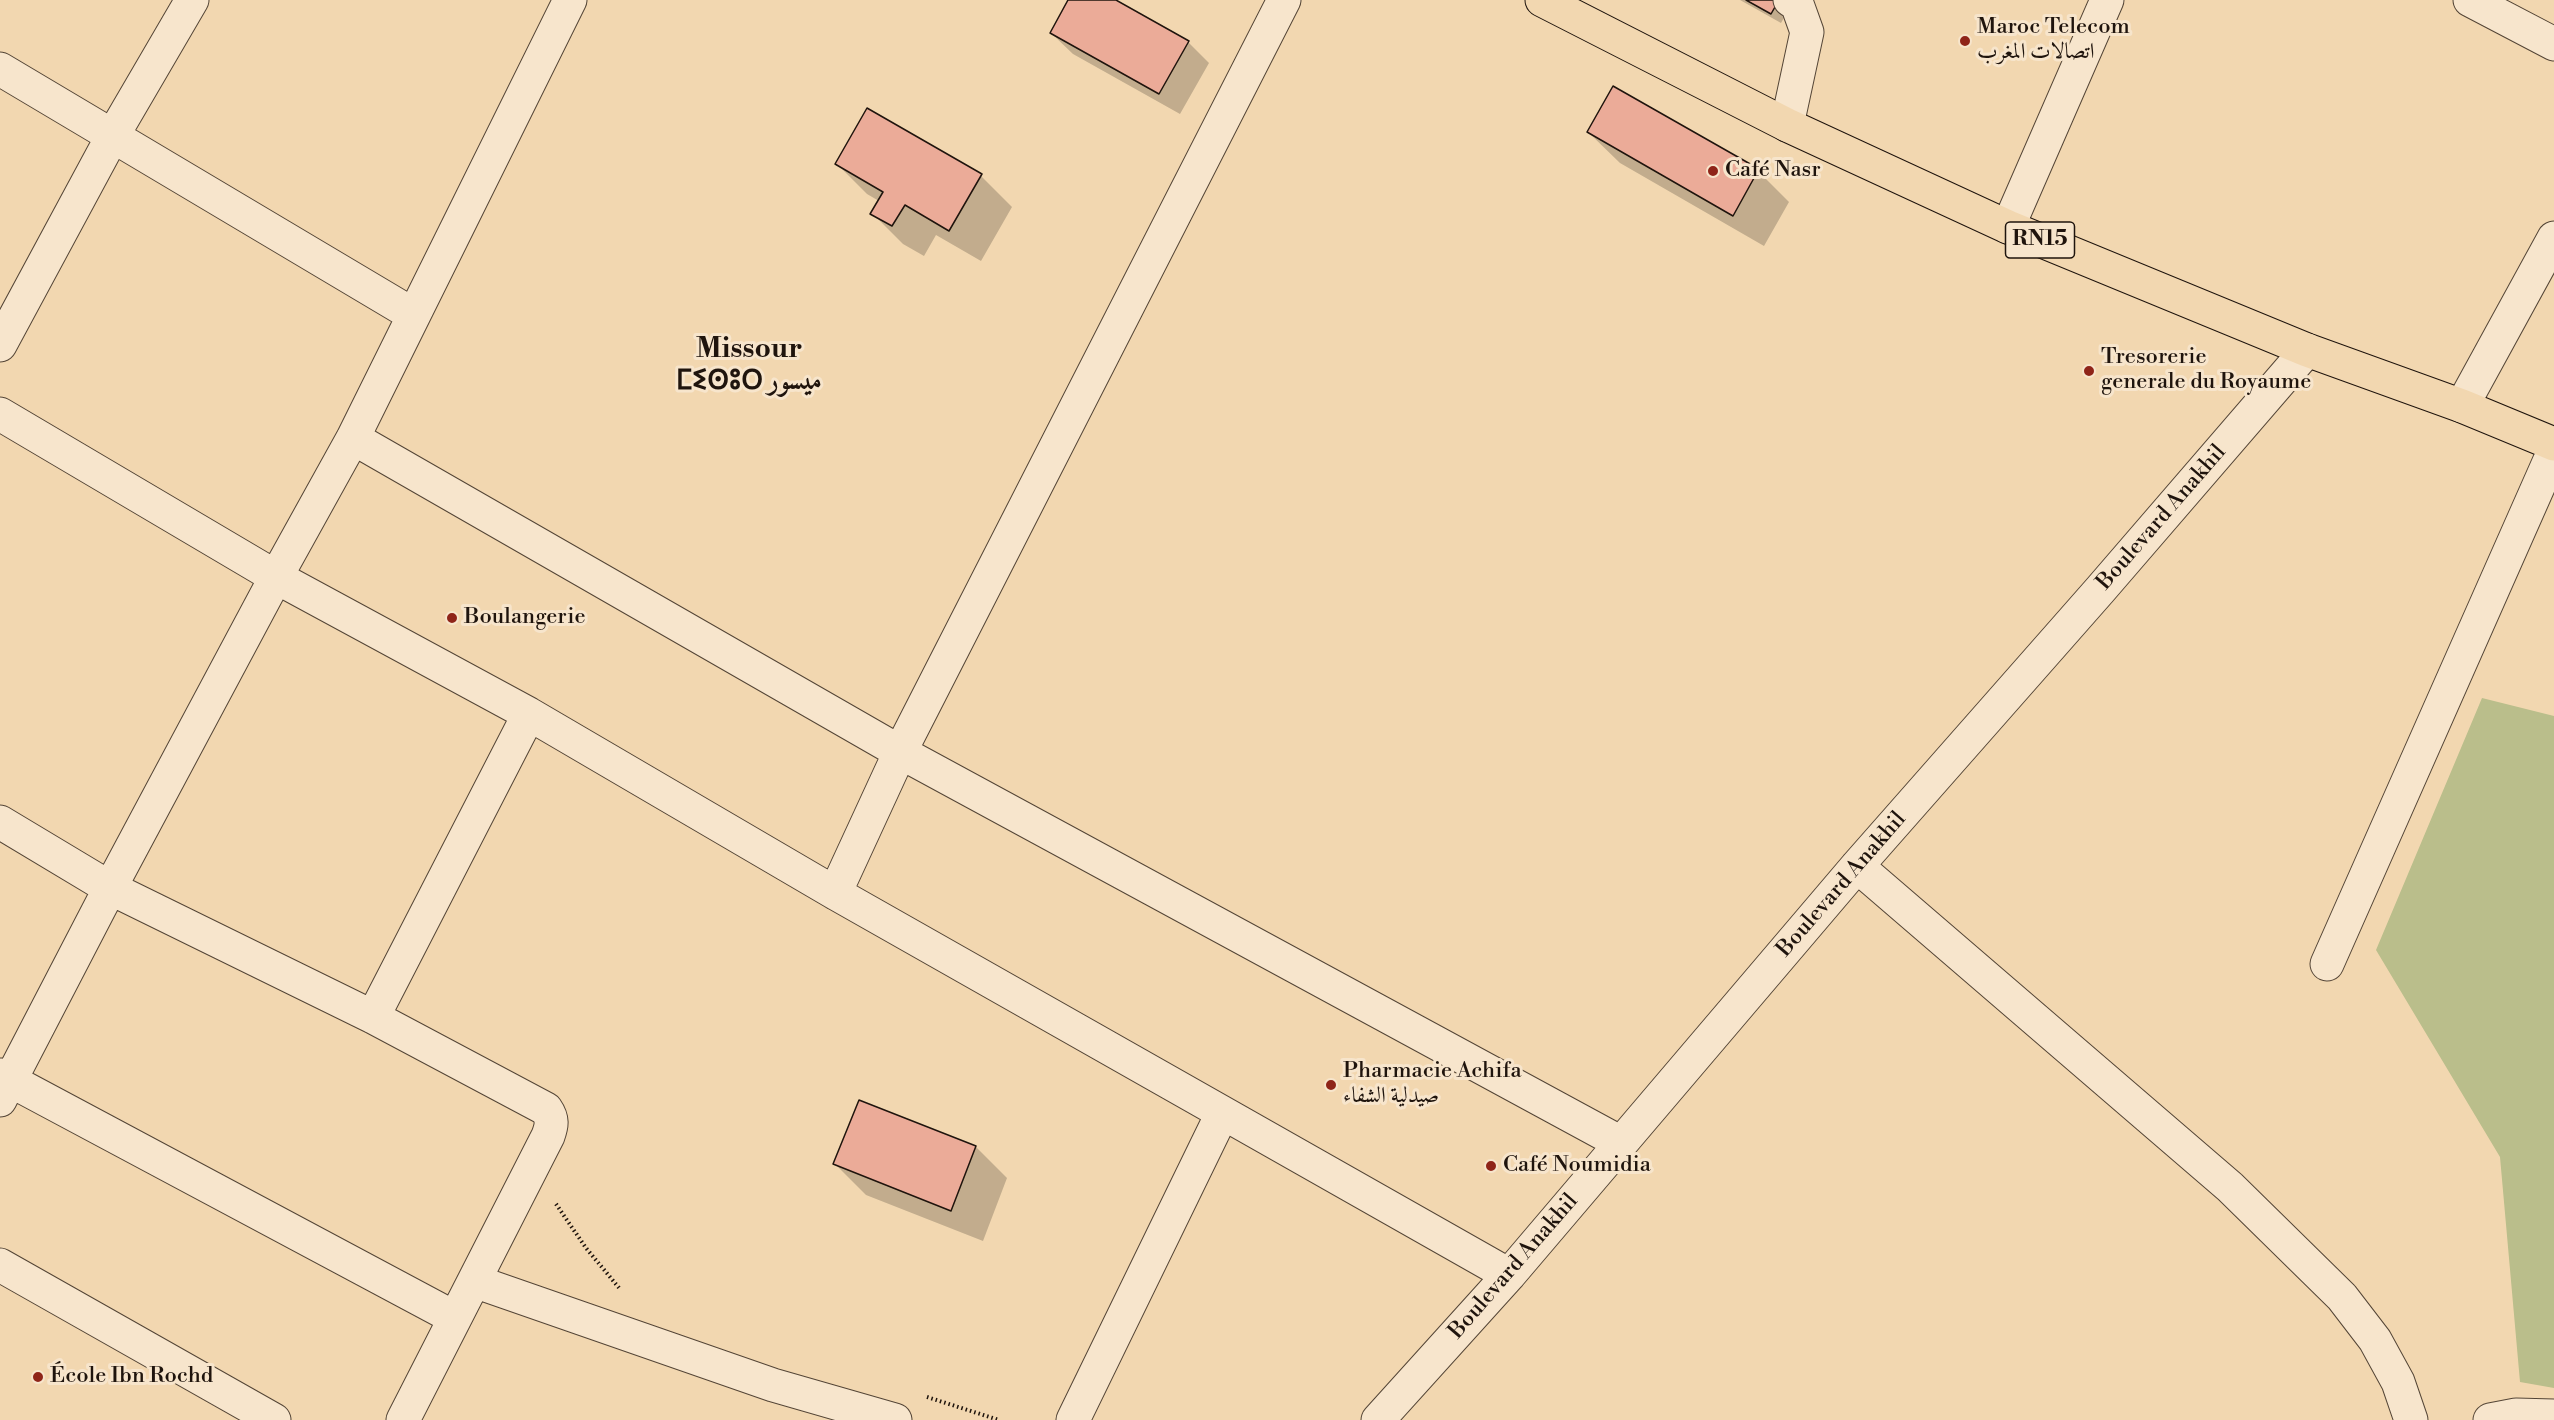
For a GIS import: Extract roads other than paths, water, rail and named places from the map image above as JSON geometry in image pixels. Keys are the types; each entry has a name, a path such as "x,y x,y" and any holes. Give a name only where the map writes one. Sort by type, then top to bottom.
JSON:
{"main road":[{"name":"RN15","path":"1542,0 1787,125 2008,227 2307,350 2462,406 2554,444"}],"street":[{"path":"0,345 112,137 192,0"},
{"path":"455,1318 3,1085 353,438 412,314 570,0"},
{"path":"835,893 900,752 1284,0"},
{"path":"1787,125 1807,32 1797,4 1790,0"},
{"path":"2008,227 2107,0"},
{"path":"2470,0 2554,44"},
{"path":"0,69 412,314"},
{"path":"2462,406 2554,238"},
{"name":"Boulevard Anakhil","path":"1381,1419 1509,1275 1857,866 2307,350"},
{"path":"0,414 276,577 529,714 835,893 1509,1275"},
{"path":"353,438 900,752 1621,1143"},
{"path":"2327,964 2554,451"},
{"path":"373,1017 529,714"},
{"path":"0,822 110,888 373,1017 546,1110 551,1116 552,1126 532,1169 403,1420"},
{"path":"1857,866 2230,1187 2342,1297 2375,1340 2398,1382 2411,1420"},
{"path":"1073,1420 1222,1113"},
{"path":"0,1265 274,1420"},
{"path":"474,1281 773,1385 895,1420"},
{"path":"2490,1420 2516,1415 2554,1416"}],"place":[{"name":"Maroc Telecom اتصالات المغرب","path":"1965,41"},
{"name":"Café Nasr","path":"1713,171"},
{"name":"Tresorerie generale du Royaume","path":"2089,371"},
{"name":"Boulangerie","path":"452,618"},
{"name":"Pharmacie Achifa صيدلية الشفاء","path":"1331,1085"},
{"name":"Café Noumidia","path":"1491,1166"},
{"name":"École Ibn Rochd","path":"38,1377"}],"district":[{"name":"Missour ⵎⵉⵙⵓⵔ ميسور","path":"749,366"}]}
